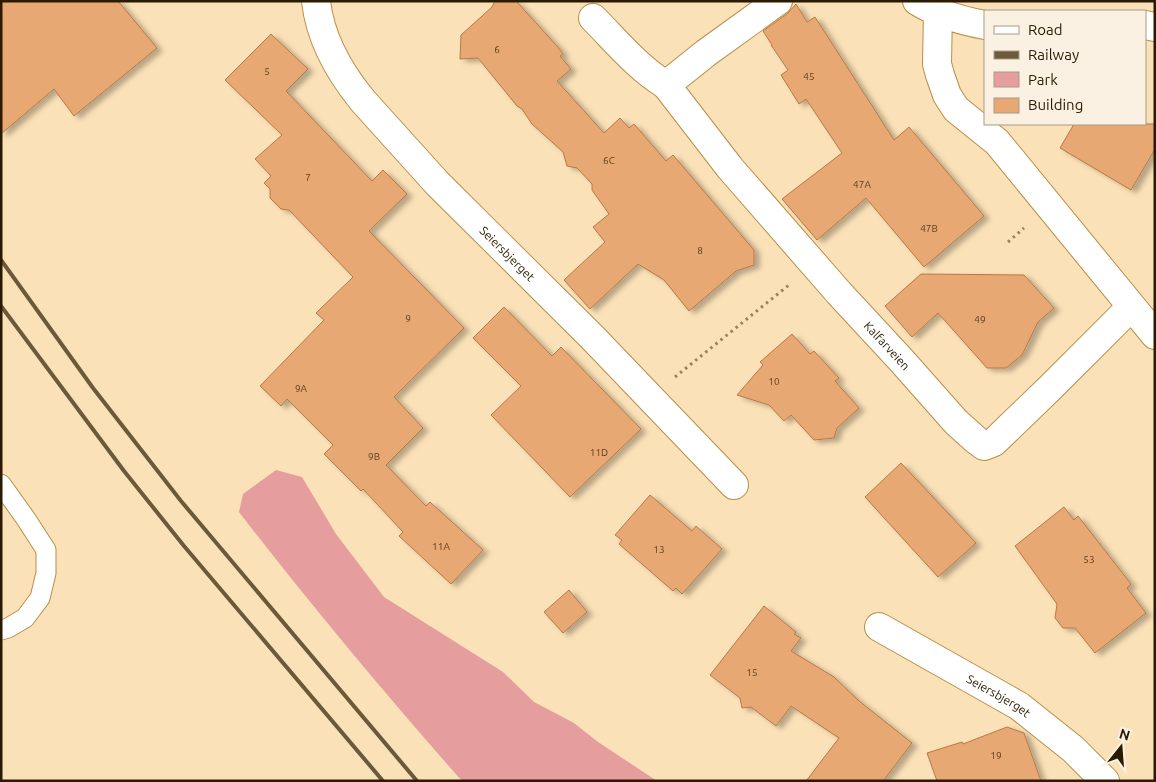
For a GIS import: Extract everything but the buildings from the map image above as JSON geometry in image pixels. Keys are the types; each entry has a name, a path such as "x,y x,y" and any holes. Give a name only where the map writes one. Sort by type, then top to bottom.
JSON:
{"street":[{"name":"Seiersbjerget","path":"316,1 321,29 331,52 353,89 363,101 466,213 593,338 734,485"},
{"path":"666,85 778,1"},
{"path":"928,6 969,22 984,25"},
{"path":"928,6 940,76 947,95 956,109 994,133 1155,335"},
{"name":"Kalfarveien","path":"593,18 642,68 666,85 730,168 811,262 956,422 984,446 994,442 1131,307"},
{"name":"Seiersbjerget","path":"879,627 1019,706 1073,749 1105,781"}],"lane":[{"path":"1,484 46,550 46,573 40,598 25,618 1,630"}],"path":[{"path":"1008,242 1027,226"},
{"path":"699,357 805,272 811,262"}],"green space":[{"path":"276,470 302,477 336,534 384,597 503,672 534,702 574,723 598,742 657,781 462,781 348,648 239,512 243,494"}],"railway":[{"path":"1,260 93,388 181,501 417,781"},
{"path":"1,306 124,471 184,546 383,781"}]}
